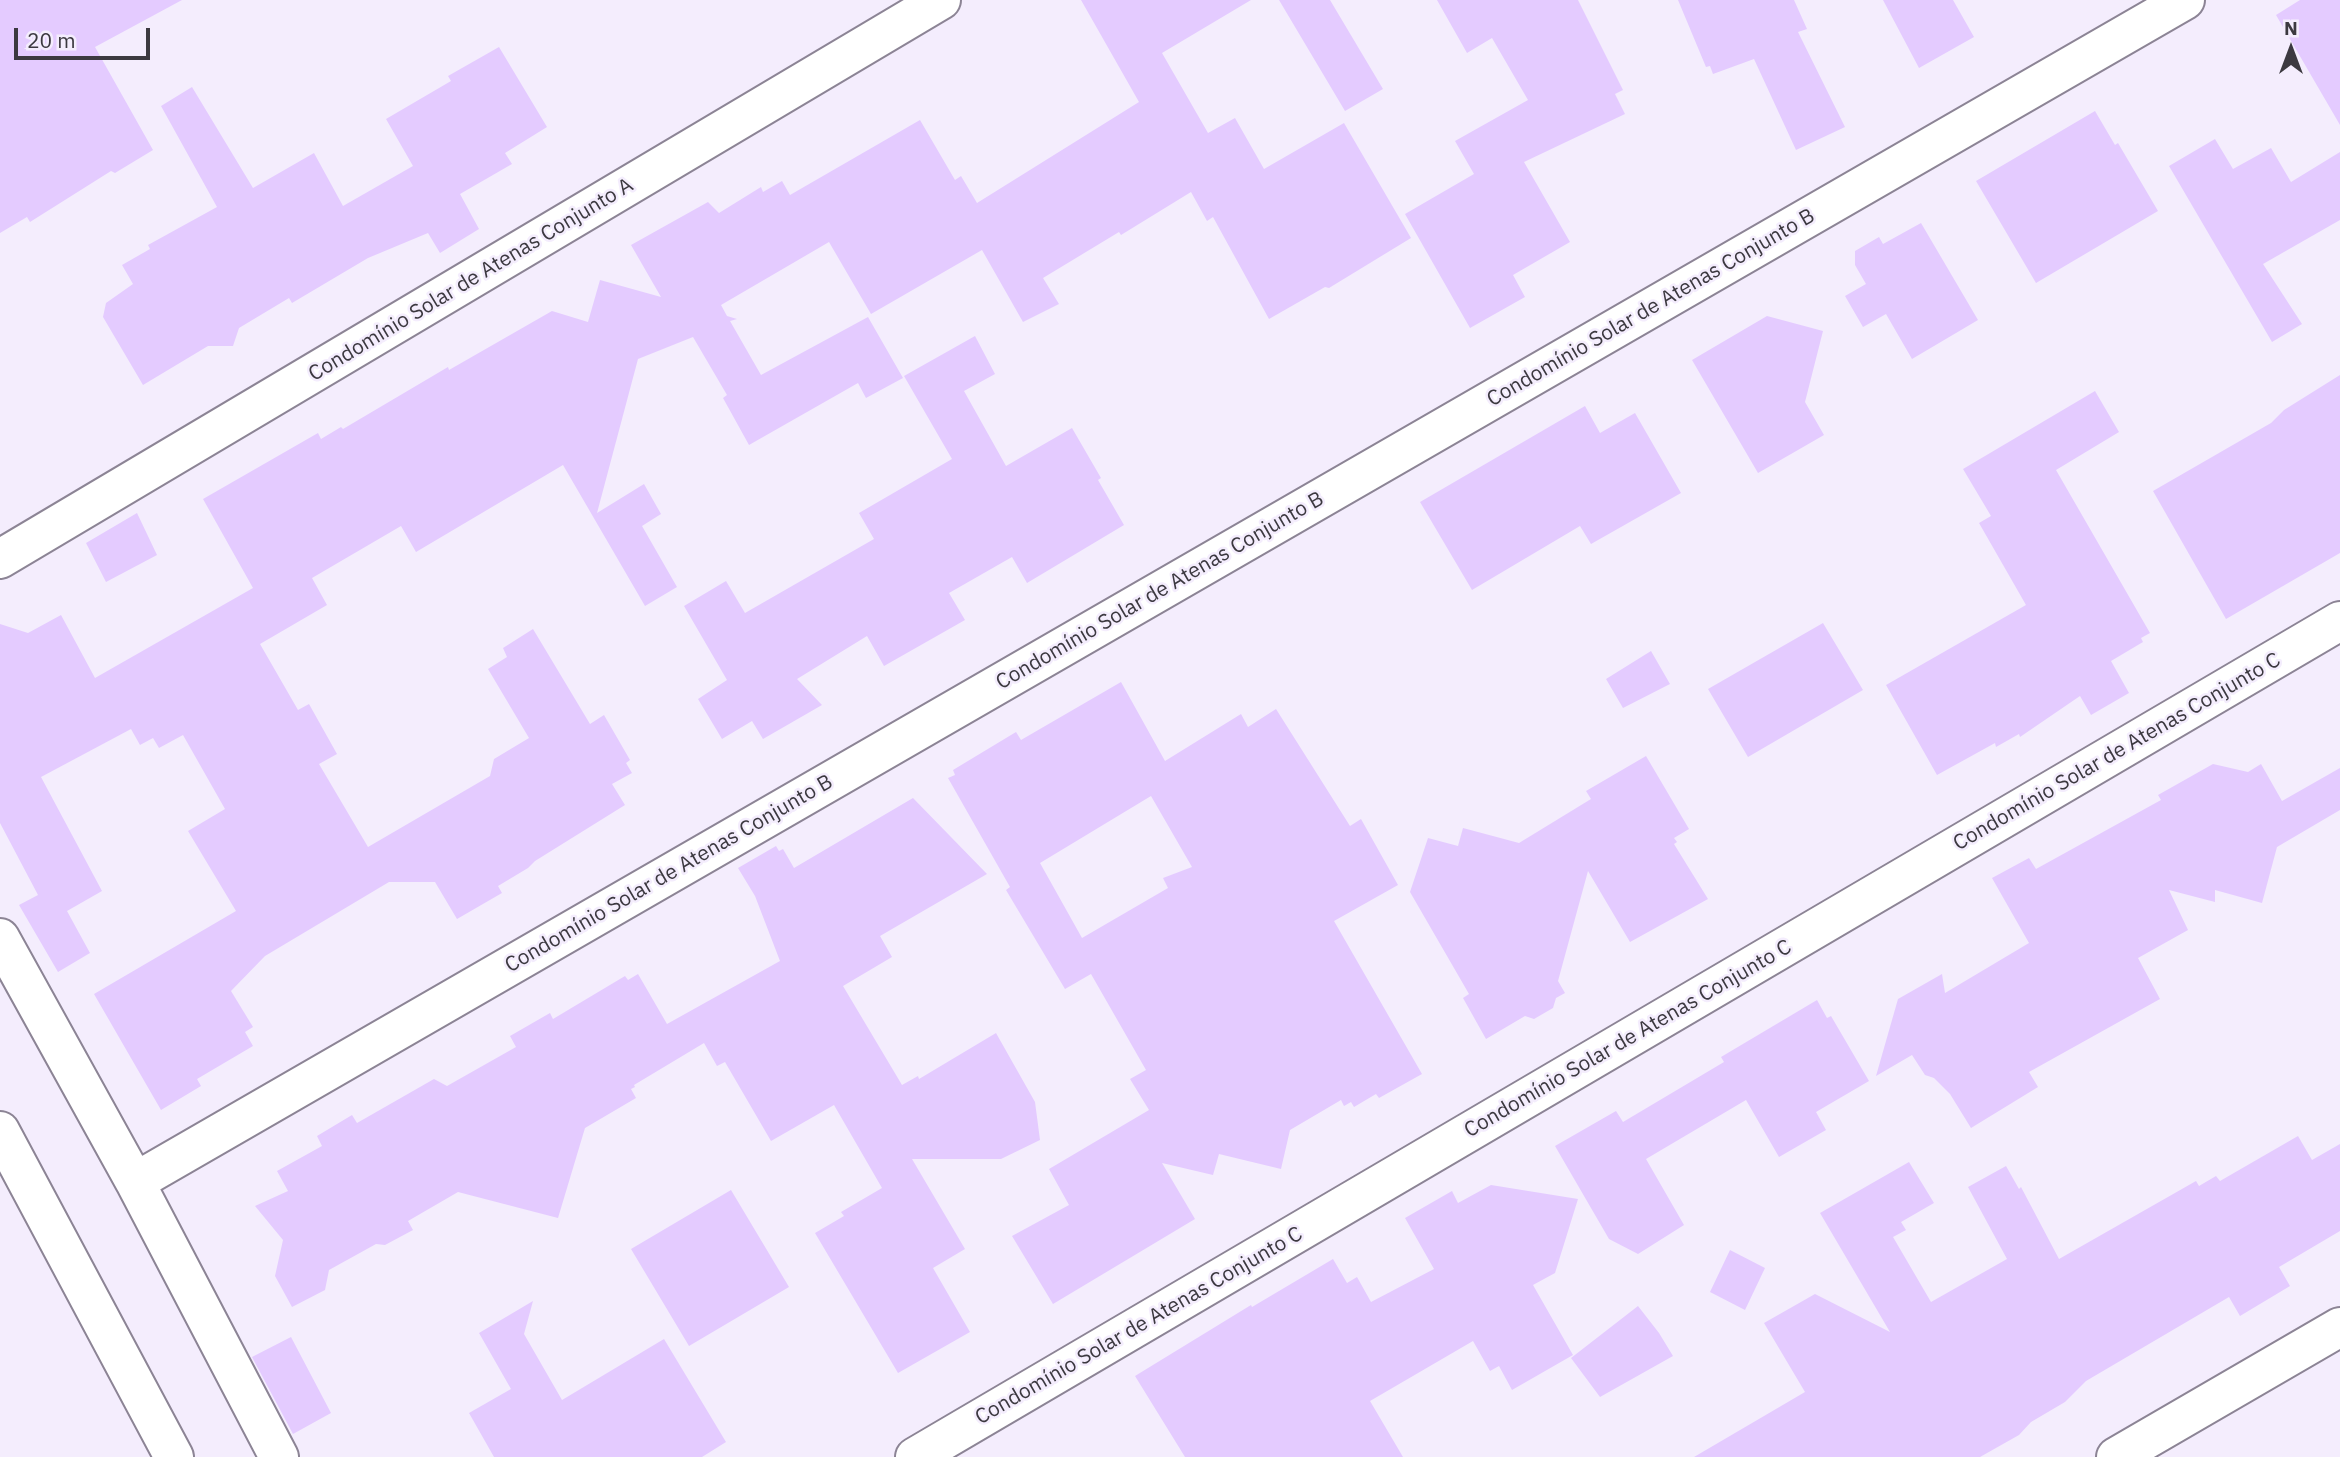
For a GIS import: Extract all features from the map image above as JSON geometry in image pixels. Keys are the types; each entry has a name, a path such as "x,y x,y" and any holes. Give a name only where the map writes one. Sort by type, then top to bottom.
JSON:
{"street":[{"name":"Condomínio Solar de Atenas Conjunto A","path":"0,559 941,0"},
{"name":"Condomínio Solar de Atenas Conjunto B","path":"135,1182 2185,0"},
{"name":"Condomínio Solar de Atenas Conjunto C","path":"915,1457 2340,621"},
{"path":"0,938 135,1182 279,1457"},
{"path":"0,1132 174,1457"},
{"path":"2116,1457 2340,1326"}],"building":[{"path":"0,0 182,0 95,47 153,150 115,173 111,171 30,222 27,217 0,233"},
{"path":"1081,0 1251,0 1162,53 1208,133 1235,118 1264,169 1344,123 1411,238 1329,288 1325,287 1269,319 1213,217 1207,221 1191,192 1043,278 1059,304 1023,322 982,250 871,314 829,242 721,305 727,316 737,319 730,321 761,375 868,317 903,378 866,398 858,383 749,445 723,398 727,395 693,337 638,359 597,513 644,484 661,514 642,526 677,587 645,606 563,465 416,552 401,526 312,578 327,605 260,644 298,710 309,704 337,754 319,764 368,847 490,776 494,759 529,738 488,669 507,657 503,648 533,629 590,724 604,715 630,760 626,763 632,773 612,784 625,805 498,886 502,893 457,919 435,882 389,882 265,956 231,991 253,1027 245,1032 253,1046 197,1079 201,1086 161,1110 94,994 236,911 188,831 225,809 183,735 159,748 153,738 140,745 131,729 41,777 102,891 67,911 90,953 58,972 19,905 38,895 0,823 0,624 28,633 61,615 95,678 253,588 203,499 318,433 321,439 341,427 343,429 448,367 449,370 552,311 588,322 600,280 661,297 631,245 708,202 719,213 761,187 763,192 782,181 790,195 920,120 955,180 961,176 977,203 1139,102"},
{"path":"1279,0 1330,0 1383,89 1345,111"},
{"path":"1437,0 1578,0 1623,90 1615,94 1625,114 1524,162 1570,242 1513,275 1525,297 1470,328 1405,214 1474,174 1455,141 1528,100 1492,38 1467,53"},
{"path":"1678,0 1794,0 1807,29 1798,32 1845,127 1796,150 1754,59 1713,74 1710,66 1706,67"},
{"path":"1883,0 1953,0 1974,37 1919,68"},
{"path":"2300,0 2340,0 2340,125 2276,15"},
{"path":"499,47 547,127 505,153 512,164 460,194 479,229 440,253 428,233 368,258 292,303 289,298 239,328 233,346 208,346 143,385 103,317 106,303 133,284 122,265 150,249 148,245 217,207 161,106 192,87 253,188 314,153 343,206 413,166 386,119 451,81 448,76"},
{"path":"2095,111 2115,145 2118,143 2158,211 2036,283 1976,181"},
{"path":"2215,139 2233,169 2271,148 2291,182 2340,152 2340,220 2263,264 2302,324 2272,342 2169,166"},
{"path":"1921,223 1978,320 1912,359 1886,314 1863,327 1845,296 1866,284 1855,265 1855,251 1879,237 1883,244"},
{"path":"1767,316 1823,331 1805,402 1824,435 1758,473 1692,360"},
{"path":"975,336 995,374 964,391 1006,466 1072,428 1124,525 1027,583 1012,557 949,593 965,620 884,666 867,636 797,679 822,705 763,739 752,721 722,739 698,699 727,680 684,606 726,581 745,613 874,539 859,513 952,459 904,376"},
{"path":"2340,375 2340,553 2226,619 2153,491 2271,423 2284,410"},
{"path":"2095,391 2119,432 2056,470 2150,633 2141,638 2143,642 2111,661 2129,693 2091,715 2080,696 2020,737 2019,734 1996,747 1995,743 1937,775 1886,685 2026,605 1979,523 1991,516 1963,469"},
{"path":"1585,406 1600,433 1635,413 1681,493 1591,544 1580,526 1472,590 1420,502"},
{"path":"137,513 157,555 106,582 86,543"},
{"path":"1823,623 1863,690 1748,757 1708,689"},
{"path":"1651,651 1670,684 1623,708 1606,679"},
{"path":"1121,682 1165,761 1241,714 1248,727 1276,709 1350,826 1361,819 1398,885 1334,921 1422,1074 1379,1098 1376,1094 1354,1107 1351,1102 1344,1106 1341,1100 1290,1130 1281,1169 1219,1154 1213,1175 1162,1163 1195,1219 1053,1304 1012,1236 1069,1205 1049,1169 1149,1110 1130,1079 1146,1070 1091,974 1065,989 1006,890 1010,887 948,778 955,775 953,770 1016,732 1021,740","holes":["1151,796 1192,867 1163,878 1168,888 1082,938 1040,863"]},
{"path":"1646,756 1689,829 1674,838 1677,842 1674,844 1708,899 1630,942 1588,871 1558,981 1565,993 1556,998 1553,1008 1534,1019 1525,1016 1486,1039 1463,998 1469,994 1410,892 1428,838 1458,846 1463,828 1519,843 1591,799 1586,791"},
{"path":"2213,764 2248,772 2261,764 2282,801 2340,768 2340,810 2277,847 2262,903 2215,890 2215,902 2169,890 2188,930 2138,958 2160,999 2029,1072 2038,1087 1971,1128 1950,1094 1934,1078 1925,1075 1912,1055 1876,1076 1898,999 1942,974 1945,993 2029,943 1992,878 2029,858 2036,869 2161,800 2158,795"},
{"path":"913,798 987,874 880,936 892,957 843,986 902,1085 918,1076 919,1079 996,1033 1035,1102 1040,1140 1001,1159 912,1159 965,1249 933,1268 970,1332 898,1373 815,1233 844,1216 841,1212 882,1188 834,1105 771,1141 725,1062 717,1066 704,1043 634,1085 631,1089 636,1098 585,1128 558,1218 458,1192 408,1221 413,1230 385,1245 376,1244 329,1270 325,1290 292,1307 275,1276 283,1240 255,1206 288,1191 277,1171 322,1146 317,1136 352,1115 357,1123 434,1079 447,1086 516,1047 510,1036 550,1013 553,1019 625,976 628,980 638,974 667,1024 780,961 755,896 738,868 776,846 779,851 783,849 794,868"},
{"path":"1817,1000 1827,1018 1831,1016 1869,1081 1816,1112 1826,1130 1779,1157 1746,1100 1646,1159 1684,1225 1638,1254 1609,1239 1555,1146 1616,1111 1623,1122 1724,1062 1721,1057"},
{"path":"2298,1136 2312,1160 2340,1144 2340,1231 2279,1267 2290,1286 2240,1316 2229,1297 2086,1381 2065,1402 2031,1422 2019,1435 1980,1457 1694,1457 1805,1392 1764,1323 1815,1294 1890,1332 1820,1213 1909,1162 1934,1203 1901,1222 1906,1230 1893,1237 1931,1302 2007,1259 1968,1187 2006,1166 2019,1189 2021,1187 2059,1259 2196,1181 2199,1186 2216,1176 2220,1181"},
{"path":"1491,1185 1578,1199 1555,1273 1533,1285 1573,1355 1512,1390 1499,1366 1490,1371 1473,1341 1370,1401 1403,1457 1185,1457 1135,1376 1251,1305 1252,1307 1333,1259 1347,1283 1357,1277 1371,1302 1434,1269 1405,1218 1452,1191 1458,1203"},
{"path":"731,1190 789,1287 689,1346 631,1249"},
{"path":"1730,1250 1765,1268 1745,1310 1710,1292"},
{"path":"533,1301 524,1334 562,1400 664,1339 726,1442 702,1457 494,1457 469,1413 511,1389 479,1333"},
{"path":"1638,1306 1673,1356 1600,1397 1571,1358"},
{"path":"291,1337 331,1413 293,1434 252,1357"}]}
